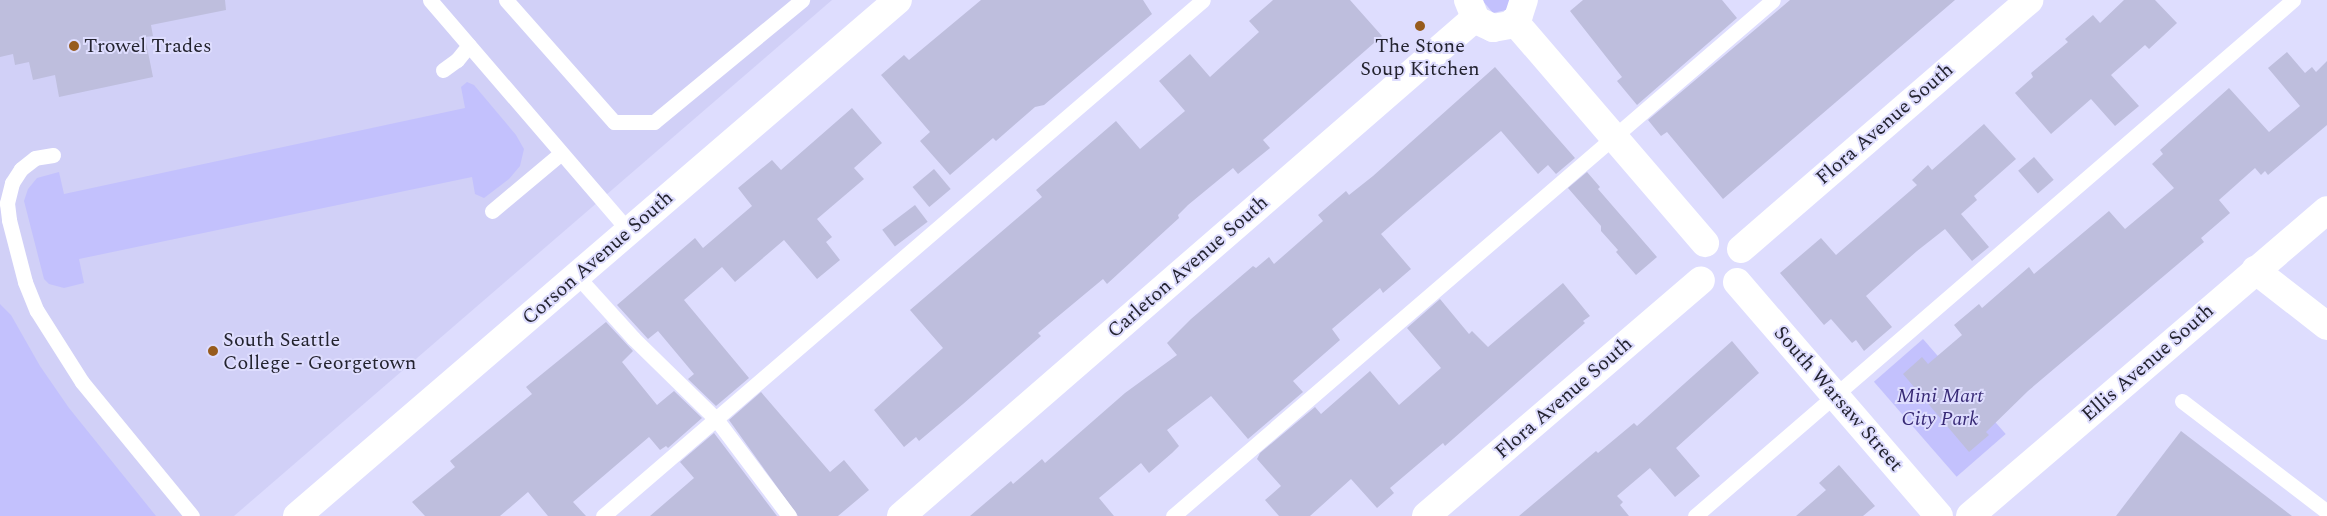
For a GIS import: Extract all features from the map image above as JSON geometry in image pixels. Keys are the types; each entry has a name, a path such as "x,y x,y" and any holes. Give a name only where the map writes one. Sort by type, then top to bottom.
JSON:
{"street":[{"name":"Corson Avenue South","path":"297,516 898,0"},
{"name":"Flora Avenue South","path":"1741,249 2029,0"},
{"path":"1472,9 1493,28 1519,11 1613,139 1705,243"},
{"name":"Carleton Avenue South","path":"901,516 1472,9"},
{"name":"Ellis Avenue South","path":"1970,516 2327,210"},
{"path":"1726,238 1741,249 1746,263 1737,282 1718,289 1701,280 1696,260 1705,243 1726,238"},
{"path":"2255,270 2327,326"},
{"name":"Flora Avenue South","path":"1426,516 1701,280"},
{"name":"South Warsaw Street","path":"1737,282 1834,397 1939,516"}],"lane":[{"path":"430,0 629,231"},
{"path":"506,0 614,122 654,122 802,0"},
{"path":"603,516 1203,0"},
{"path":"1173,516 1773,0"},
{"path":"1695,516 2293,0"},
{"path":"443,70 458,60 468,45"},
{"path":"492,211 561,153"},
{"path":"53,155 35,158 21,168 12,183 7,203 8,220 25,282 37,311 82,382 192,516"},
{"path":"577,276 633,338 716,419 789,516"},
{"path":"2182,401 2327,512"}],"shaded area":[{"name":"South Seattle College - Georgetown","path":"0,0 832,0 234,516 0,516"}],"green space":[{"path":"1482,0 1511,0 1506,10 1493,13"},
{"path":"467,82 474,85 516,135 524,149 520,166 509,179 484,198 475,194 472,177 79,259 84,283 64,288 49,284 44,279 24,201 28,189 37,178 59,172 64,194 465,108 461,87"},
{"path":"0,304 11,315 40,366 69,408 156,516 0,516"},
{"name":"Mini Mart City Park","path":"1923,339 2006,434 1957,477 1874,382"}],"building":[{"name":"Trowel Trades","path":"0,0 225,0 226,10 151,25 153,36 145,37 153,77 59,97 55,75 33,80 29,62 15,65 13,54 0,57"},
{"path":"981,0 1143,0 1152,14 1044,105 1035,107 996,141 993,138 950,175 920,141 930,132 881,75 904,55 909,60"},
{"path":"1273,0 1350,0 1382,36 1263,140 1270,148 1238,174 1233,168 1188,205 1178,215 1179,218 1107,284 1103,279 1038,333 1041,336 963,404 919,441 916,437 904,447 874,410 943,348 910,310 1042,197 1036,190 1116,121 1140,149 1185,111 1159,81 1190,54 1210,77 1259,32 1249,21"},
{"path":"1583,0 1722,0 1737,18 1637,105 1617,81 1622,77 1570,11"},
{"path":"1790,0 1955,0 1723,199 1667,132 1661,136 1648,120"},
{"path":"2124,0 2155,0 2177,23 2149,49 2145,45 2111,75 2139,106 2115,126 2091,99 2051,134 2015,93 2033,77 2031,73 2068,42 2065,39 2093,15 2100,23"},
{"path":"2287,52 2305,73 2312,67 2316,72 2327,61 2327,125 2268,175 2265,171 2261,175 2255,168 2219,200 2230,213 2201,238 2204,242 2028,391 1986,432 1989,435 1969,452 1903,374 1922,357 1928,364 1962,335 1954,325 1979,304 1982,308 2029,267 2034,274 2109,211 2125,229 2174,188 2152,164 2163,154 2160,150 2229,88 2269,132 2300,106 2268,68"},
{"path":"1495,67 1575,158 1556,174 1548,165 1538,174 1501,131 1405,213 1381,234 1411,269 1383,293 1380,288 1332,329 1340,340 1293,381 1303,392 1248,439 1211,396 1167,430 1179,446 1172,453 1149,473 1141,463 1099,498 1114,516 970,516 1011,481 1013,484 1042,459 1045,463 1125,393 1177,355 1167,343 1191,319 1253,266 1256,268 1269,257 1274,264 1323,221 1318,215 1346,191 1349,195 1373,176"},
{"path":"852,108 882,143 854,168 864,179 817,219 832,237 826,242 840,260 817,279 784,240 735,282 722,267 684,300 749,378 716,406 688,379 694,374 658,331 648,339 617,305 695,238 703,248 752,206 738,188 772,160 781,170"},
{"path":"1984,124 2016,159 1974,196 1977,200 1961,214 1989,247 1972,261 1945,229 1917,251 1866,296 1892,327 1864,351 1856,340 1852,343 1831,319 1824,325 1780,273 1821,238 1836,255 1917,185 1912,180 1928,165 1932,170"},
{"path":"2034,157 2054,180 2038,193 2018,171"},
{"path":"934,169 951,189 929,207 913,187"},
{"path":"1587,172 1600,187 1598,189 1657,257 1636,275 1601,231 1601,226 1568,188"},
{"path":"915,205 928,222 895,246 882,230"},
{"path":"1563,283 1590,316 1583,321 1585,323 1445,446 1443,443 1390,488 1394,493 1377,508 1351,479 1310,516 1279,516 1265,500 1281,486 1257,459 1260,453 1315,407 1321,414 1370,371 1399,405 1441,368 1407,328 1440,299 1469,334 1472,331 1488,347"},
{"path":"606,322 633,351 622,362 657,405 674,391 702,418 668,448 666,446 660,450 649,437 573,502 586,516 548,516 528,492 500,516 425,516 412,502 455,467 450,461 532,394 526,387"},
{"path":"1732,341 1759,373 1676,448 1700,476 1675,497 1650,468 1617,496 1623,502 1620,505 1629,516 1519,516 1596,451 1598,453 1634,423 1637,426"},
{"path":"761,392 830,472 844,460 869,490 838,516 798,516 729,420"},
{"path":"2181,431 2292,516 2116,516"},
{"path":"714,433 777,516 650,516 694,478 680,462"},
{"path":"1839,465 1875,506 1863,516 1796,516 1826,490 1819,483"}],"place":[{"name":"The Stone Soup Kitchen","path":"1420,26"},
{"name":"Trowel Trades","path":"74,46"},
{"name":"South Seattle College - Georgetown","path":"213,351"}]}
